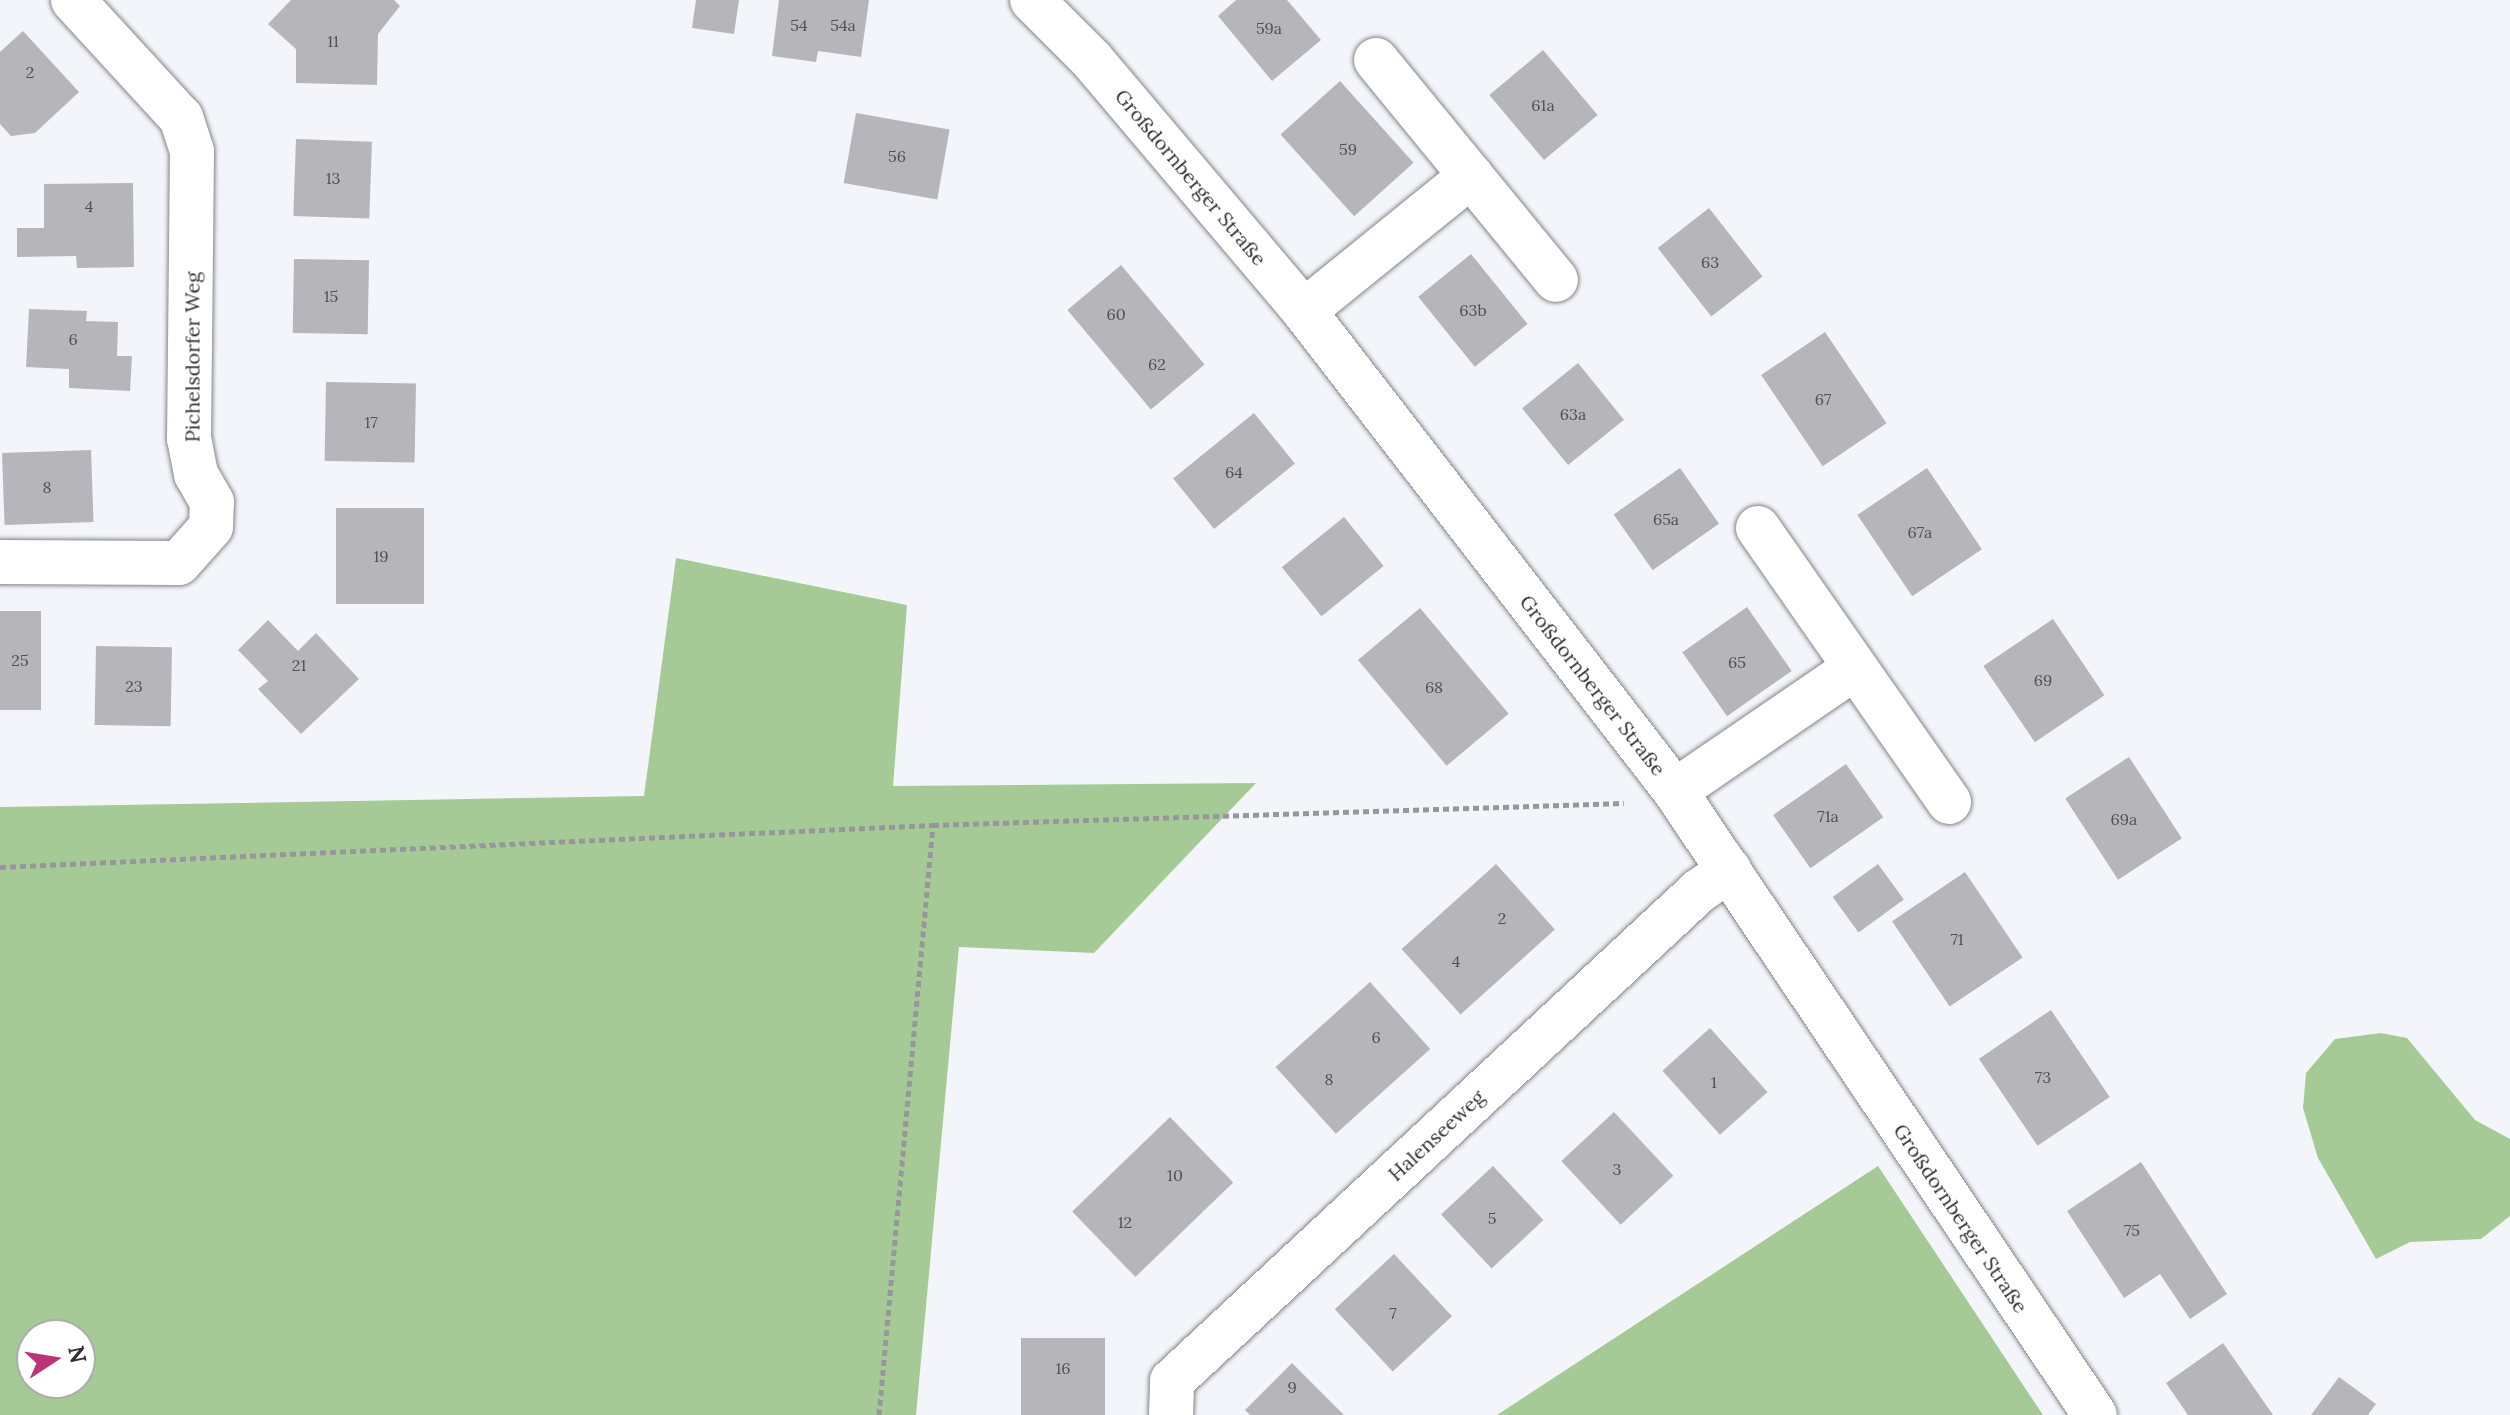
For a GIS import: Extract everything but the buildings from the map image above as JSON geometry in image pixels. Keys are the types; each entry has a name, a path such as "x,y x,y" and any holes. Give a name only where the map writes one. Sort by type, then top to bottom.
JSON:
{"street":[{"name":"Pichelsdorfer Weg","path":"0,562 179,563 211,527 212,502 196,474 189,439 192,151 181,118 73,0"},
{"name":"Großdornberger Straße","path":"1032,0 1092,60 1304,311 1675,791 2095,1415"},
{"path":"1376,60 1556,280"},
{"path":"1304,311 1471,176"},
{"path":"1758,528 1852,670 1949,802"},
{"path":"1675,791 1852,670"},
{"name":"Halenseeweg","path":"1171,1415 1172,1381 1699,891 1729,870"}],"path":[{"path":"0,867 933,825 1643,802 1675,791"},
{"path":"879,1415 933,825"}],"green space":[{"path":"676,558 907,605 893,786 1256,783 1094,953 959,947 916,1415 0,1415 0,807 644,796"},
{"path":"2381,1033 2407,1038 2475,1120 2510,1139 2510,1216 2481,1239 2410,1242 2376,1259 2318,1158 2303,1108 2306,1073 2335,1039"},
{"path":"1878,1166 2043,1415 1497,1415"}]}
